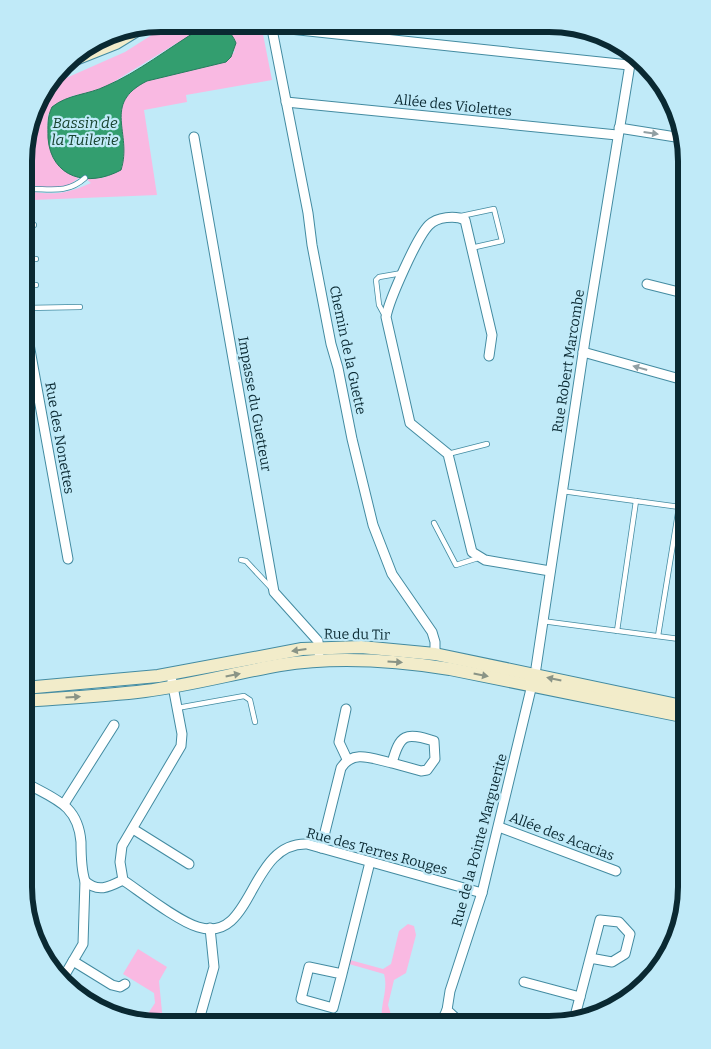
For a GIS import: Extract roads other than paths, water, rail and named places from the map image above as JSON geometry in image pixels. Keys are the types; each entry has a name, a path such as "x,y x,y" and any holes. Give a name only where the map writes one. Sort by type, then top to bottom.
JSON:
{"main road":[{"path":"95,51 124,38"},
{"name":"Rue du Tir","path":"33,700 126,693 273,654 319,648 388,649 434,661 678,705"},
{"name":"Rue du Tir","path":"33,687 172,680 320,661 434,661"},
{"name":"Rue du Tir","path":"533,680 678,715"}],"street":[{"name":"Chemin de la Guette","path":"272,33 331,344 373,525 392,574 432,632 435,642 434,661"},
{"path":"335,33 629,65"},
{"name":"Rue Robert Marcombe","path":"533,680 630,61"},
{"name":"Allée des Violettes","path":"286,102 676,137"},
{"name":"Impasse du Guetteur","path":"194,137 274,592"},
{"path":"489,356 492,335 465,220 458,217 436,220 430,224 403,273 389,302 386,317 410,423 448,454 472,552 478,558 550,571"},
{"path":"647,284 678,292"},
{"path":"583,352 678,378"},
{"name":"Rue des Nonettes","path":"33,376 68,559"},
{"path":"274,592 318,641 320,661"},
{"path":"123,880 120,854 122,846 179,752 182,734 172,680"},
{"name":"Rue de la Pointe Marguerite","path":"444,1016 450,991 482,892 533,680"},
{"path":"346,709 339,742 347,759"},
{"path":"64,804 114,725"},
{"path":"321,848 341,768 347,759 358,755 421,771 427,770 435,759 434,741 415,736 405,737 396,746 392,763"},
{"path":"33,787 64,804 74,814 80,828 85,881 83,944 66,973"},
{"name":"Allée des Acacias","path":"499,827 616,871"},
{"path":"133,829 189,864"},
{"name":"Rue des Terres Rouges","path":"210,928 227,923 240,911 264,870 280,850 298,844 321,848 482,892"},
{"path":"342,974 309,967 301,999 333,1008 342,974 370,862"},
{"path":"85,881 91,886 102,889 123,880"},
{"path":"123,880 191,924 201,928 210,928 214,967 200,1016"},
{"path":"576,1014 590,958 600,920 619,922 630,934 625,954 612,962 590,958"},
{"path":"73,961 112,985 120,987 125,984"},
{"path":"524,982 580,997"},
{"path":"447,1010 453,1016"}],"lane":[{"path":"33,189 60,191 79,184 85,178"},
{"path":"458,217 494,209 502,241 472,248"},
{"path":"386,317 379,306 376,280 379,277 403,273"},
{"path":"33,308 80,307"},
{"path":"448,454 487,444"},
{"path":"562,491 678,507"},
{"path":"617,631 636,501"},
{"path":"658,636 678,513"},
{"path":"434,523 456,565 478,558"},
{"path":"242,560 246,561 274,592"},
{"path":"542,620 678,639"},
{"path":"177,708 244,696 250,700 255,722"}],"water":[{"name":"Bassin de la Tuilerie","path":"194,33 229,33 236,43 231,57 226,62 147,81 133,90 125,99 122,110 124,156 121,170 96,178 84,178 73,176 64,170 56,162 51,152 48,138 49,118 52,107 71,97 118,81"}]}
